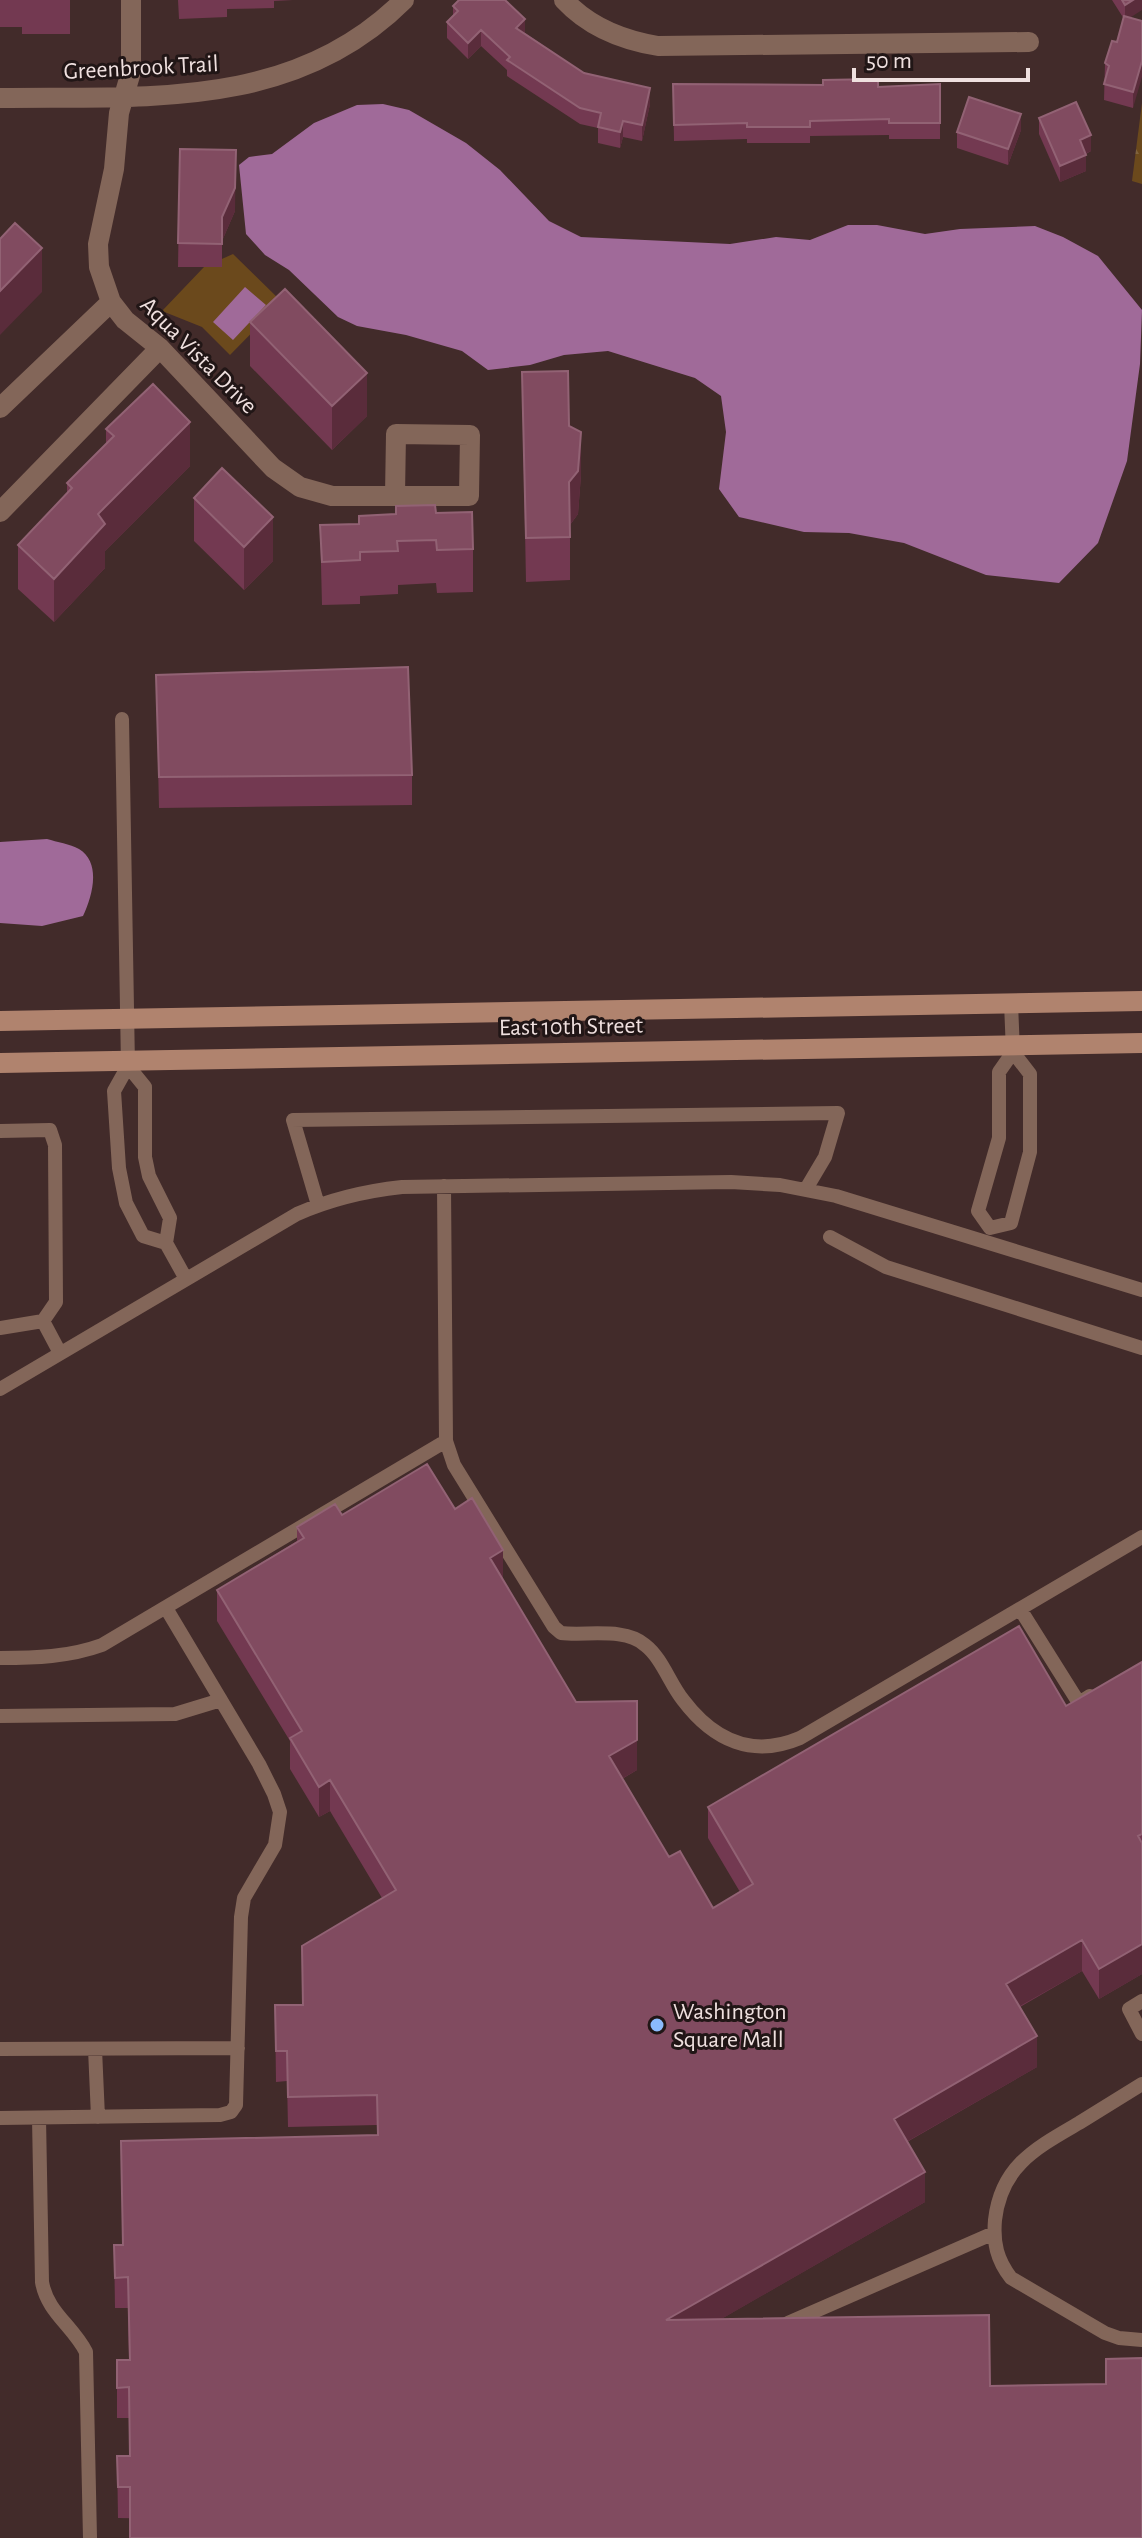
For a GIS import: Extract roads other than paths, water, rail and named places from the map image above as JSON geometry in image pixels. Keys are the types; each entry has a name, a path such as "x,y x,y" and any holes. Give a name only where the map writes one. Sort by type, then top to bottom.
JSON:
{"main road":[{"name":"East 10th Street","path":"0,1021 1142,1001"},
{"name":"East 10th Street","path":"0,1063 1013,1049 1142,1043"}],"street":[{"name":"Aqua Vista Drive","path":"131,0 131,66 117,124 114,169 98,244 99,267 111,302 125,320 160,348 285,479 308,491 332,496 469,496 470,435 396,434 395,495"},
{"name":"Greenbrook Trail","path":"0,98 198,93 241,87 312,63 350,43 404,0"},
{"path":"564,0 584,19 614,35 658,46 1029,42"},
{"path":"0,408 111,302"},
{"path":"0,512 160,348"}],"lane":[{"path":"122,719 128,1063 114,1091 121,1186 143,1236 166,1243"},
{"path":"988,1236 1011,1223 1030,1152 1030,1074 1013,1049 1011,1003"},
{"path":"988,1236 978,1211 999,1138 999,1072 1013,1049"},
{"path":"128,1063 145,1087 145,1157 155,1191 170,1218 166,1243 186,1279"},
{"path":"318,1205 293,1120 838,1113 825,1157 806,1189"},
{"path":"0,1131 50,1130 55,1145 56,1302 43,1321 0,1328"},
{"path":"0,1389 297,1214 368,1191 444,1186 731,1182 806,1189 988,1236 1142,1290"},
{"path":"444,1186 446,1441 454,1465 554,1627 561,1633 624,1636 646,1645 683,1700 698,1717 724,1737 762,1748 800,1738 1142,1537"},
{"path":"830,1237 886,1267 1142,1348"},
{"path":"43,1321 60,1353"},
{"path":"0,1658 58,1656 84,1652 102,1645 446,1441"},
{"path":"0,2118 220,2115 231,2112 236,2105 241,1917 244,1898 275,1845 280,1812 259,1764 166,1608"},
{"path":"1020,1609 1079,1703 1104,1688"},
{"path":"0,1716 175,1714 221,1700"},
{"path":"1142,2001 1129,2009 1142,2034"},
{"path":"0,2049 238,2048"},
{"path":"95,2049 98,2117"},
{"path":"1142,2084 1024,2157 1000,2194 994,2233 1001,2264 1011,2278 1105,2333 1142,2340"},
{"path":"39,2118 42,2282 45,2298 86,2352 90,2538"},
{"path":"788,2323 994,2233"}],"place":[{"name":"Washington Square Mall","path":"657,2025"}]}
